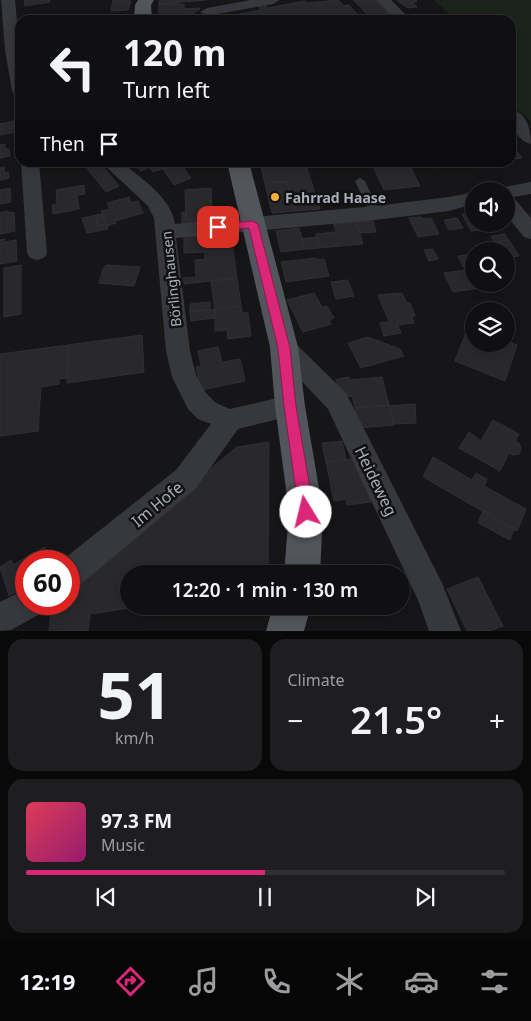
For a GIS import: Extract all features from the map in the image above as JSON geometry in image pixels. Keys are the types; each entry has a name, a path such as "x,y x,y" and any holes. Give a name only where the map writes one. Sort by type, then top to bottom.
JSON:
{"main road":[{"path":"143,15 146,0"},
{"path":"239,167 284,348 290,406 306,512 303,565"},
{"path":"285,631 289,615"}],"street":[{"path":"8,0 6,51 15,77"},
{"path":"207,15 218,0"},
{"path":"210,15 273,0"},
{"path":"383,0 399,15"},
{"path":"516,120 531,139"},
{"path":"30,167 37,253"},
{"name":"Börlinghausen","path":"116,167 156,202 164,218 178,351 184,377 197,401 218,416"},
{"path":"515,191 531,188"},
{"path":"166,232 375,213 449,204 465,200"},
{"path":"515,212 531,232"},
{"name":"Heideweg","path":"284,348 337,401 430,594 445,631"},
{"path":"218,416 290,406"},
{"name":"Im Hofe","path":"80,565 186,479 218,416"},
{"path":"0,619 15,611"}],"lane":[{"path":"360,181 375,213"}],"shaded area":[{"path":"434,0 531,0 531,122 516,108 516,15 450,15"}],"building":[{"path":"24,0 49,0 50,2 25,6"},
{"path":"113,0 131,1 128,10 111,11"},
{"path":"160,0 207,0 159,4"},
{"path":"253,0 261,0 268,8 305,1 307,3 338,0 344,6 349,5 358,15 234,15 261,10"},
{"path":"353,0 375,0 391,15 368,15"},
{"path":"397,0 416,0 413,3 417,7 408,8"},
{"path":"179,3 179,5 184,4 184,9 200,8 194,11 195,14 159,15 159,4"},
{"path":"14,121 15,132 0,135 0,124"},
{"path":"5,144 5,149 9,149 10,156 0,158 0,145"},
{"path":"516,150 522,158 516,159"},
{"path":"4,167 4,173 8,172 9,178 0,180 0,168"},
{"path":"86,167 103,167 119,186 106,192"},
{"path":"137,167 149,167 141,171"},
{"path":"164,167 165,168 153,172 150,168"},
{"path":"183,167 191,178 174,185 163,169"},
{"path":"261,167 307,167 320,209 296,211 287,182 265,183"},
{"path":"373,167 410,167 420,186 384,190"},
{"path":"287,182 296,211 272,213 265,183"},
{"path":"84,185 85,194 77,195 79,209 53,214 52,205 57,204 56,190"},
{"path":"10,188 11,202 0,204 0,190"},
{"path":"211,188 212,213 228,212 228,222 196,225 196,220 186,220 185,190"},
{"path":"129,197 131,203 138,201 143,213 115,221 116,223 107,226 101,211 110,209 107,203"},
{"path":"8,211 9,213 14,212 15,231 0,234 0,213"},
{"path":"182,212 186,212 186,220 195,220 196,225 182,226"},
{"path":"102,214 103,216 96,218 99,226 106,224 108,229 87,233 82,218"},
{"path":"103,216 106,224 99,226 96,218"},
{"path":"421,217 422,219 431,218 439,234 418,237 409,218"},
{"path":"457,218 463,228 449,230 444,220"},
{"path":"373,221 376,232 360,233 356,222"},
{"path":"356,222 363,244 319,248 316,234 336,232 334,224"},
{"path":"299,228 305,249 281,252 276,231"},
{"path":"225,232 227,251 184,253 184,234"},
{"path":"505,234 508,240 494,242 491,236"},
{"path":"317,237 319,248 305,249 302,239"},
{"path":"5,239 5,242 16,240 17,261 0,264 0,240"},
{"path":"227,249 233,249 237,278 184,284 183,278 196,277 195,260 205,259 205,252 227,251"},
{"path":"433,249 438,259 429,261 424,250"},
{"path":"465,255 465,270 458,256"},
{"path":"316,258 316,260 324,259 329,276 286,282 281,262"},
{"path":"21,265 21,314 4,317 4,268"},
{"path":"106,265 140,267 134,286 99,283"},
{"path":"465,270 465,290 453,292 444,273"},
{"path":"237,278 241,306 215,309 211,281"},
{"path":"348,280 354,296 336,299 331,282"},
{"path":"314,293 322,307 327,306 334,318 329,320 331,324 303,332 287,300"},
{"path":"402,293 407,303 410,303 415,316 412,316 414,323 398,325 401,333 384,336 380,323 389,322 378,295"},
{"path":"210,302 210,309 190,312 190,304"},
{"path":"241,306 242,313 248,313 251,336 228,339 227,330 215,331 215,309"},
{"path":"215,309 214,318 191,321 190,312"},
{"path":"142,335 144,372 67,383 68,345"},
{"path":"465,335 465,352 515,352 505,381 455,361"},
{"path":"368,337 400,349 404,356 361,368 348,343"},
{"path":"68,345 67,378 59,379 59,384 41,387 38,431 0,436 0,354"},
{"path":"218,347 222,362 240,359 245,381 201,390 196,367 201,366 198,351"},
{"path":"349,377 350,380 382,377 389,405 355,408 352,396 344,397 336,381 337,379"},
{"path":"415,404 416,423 393,424 389,406"},
{"path":"389,405 394,425 360,428 355,408"},
{"path":"493,420 519,434 515,442 519,443 521,449 519,454 513,455 509,453 500,471 459,448 469,432 481,441"},
{"path":"342,441 346,460 326,462 322,443"},
{"path":"269,442 268,565 120,565 120,610 90,614 88,631 49,631 51,615 80,615 80,575 237,447"},
{"path":"433,457 472,480 476,473 487,479 484,486 526,509 517,531 423,477"},
{"path":"360,458 371,502 347,505 346,499 334,501 326,462"},
{"path":"483,511 514,529 510,540 478,523"},
{"path":"11,560 13,565 15,564 15,592 9,596 0,567"},
{"path":"478,577 503,626 489,631 467,631 447,589"}],"place":[{"name":"Fahrrad Haase","path":"275,197"}],"route":[{"path":"218,227 253,224 284,348 290,406 306,512"}]}
